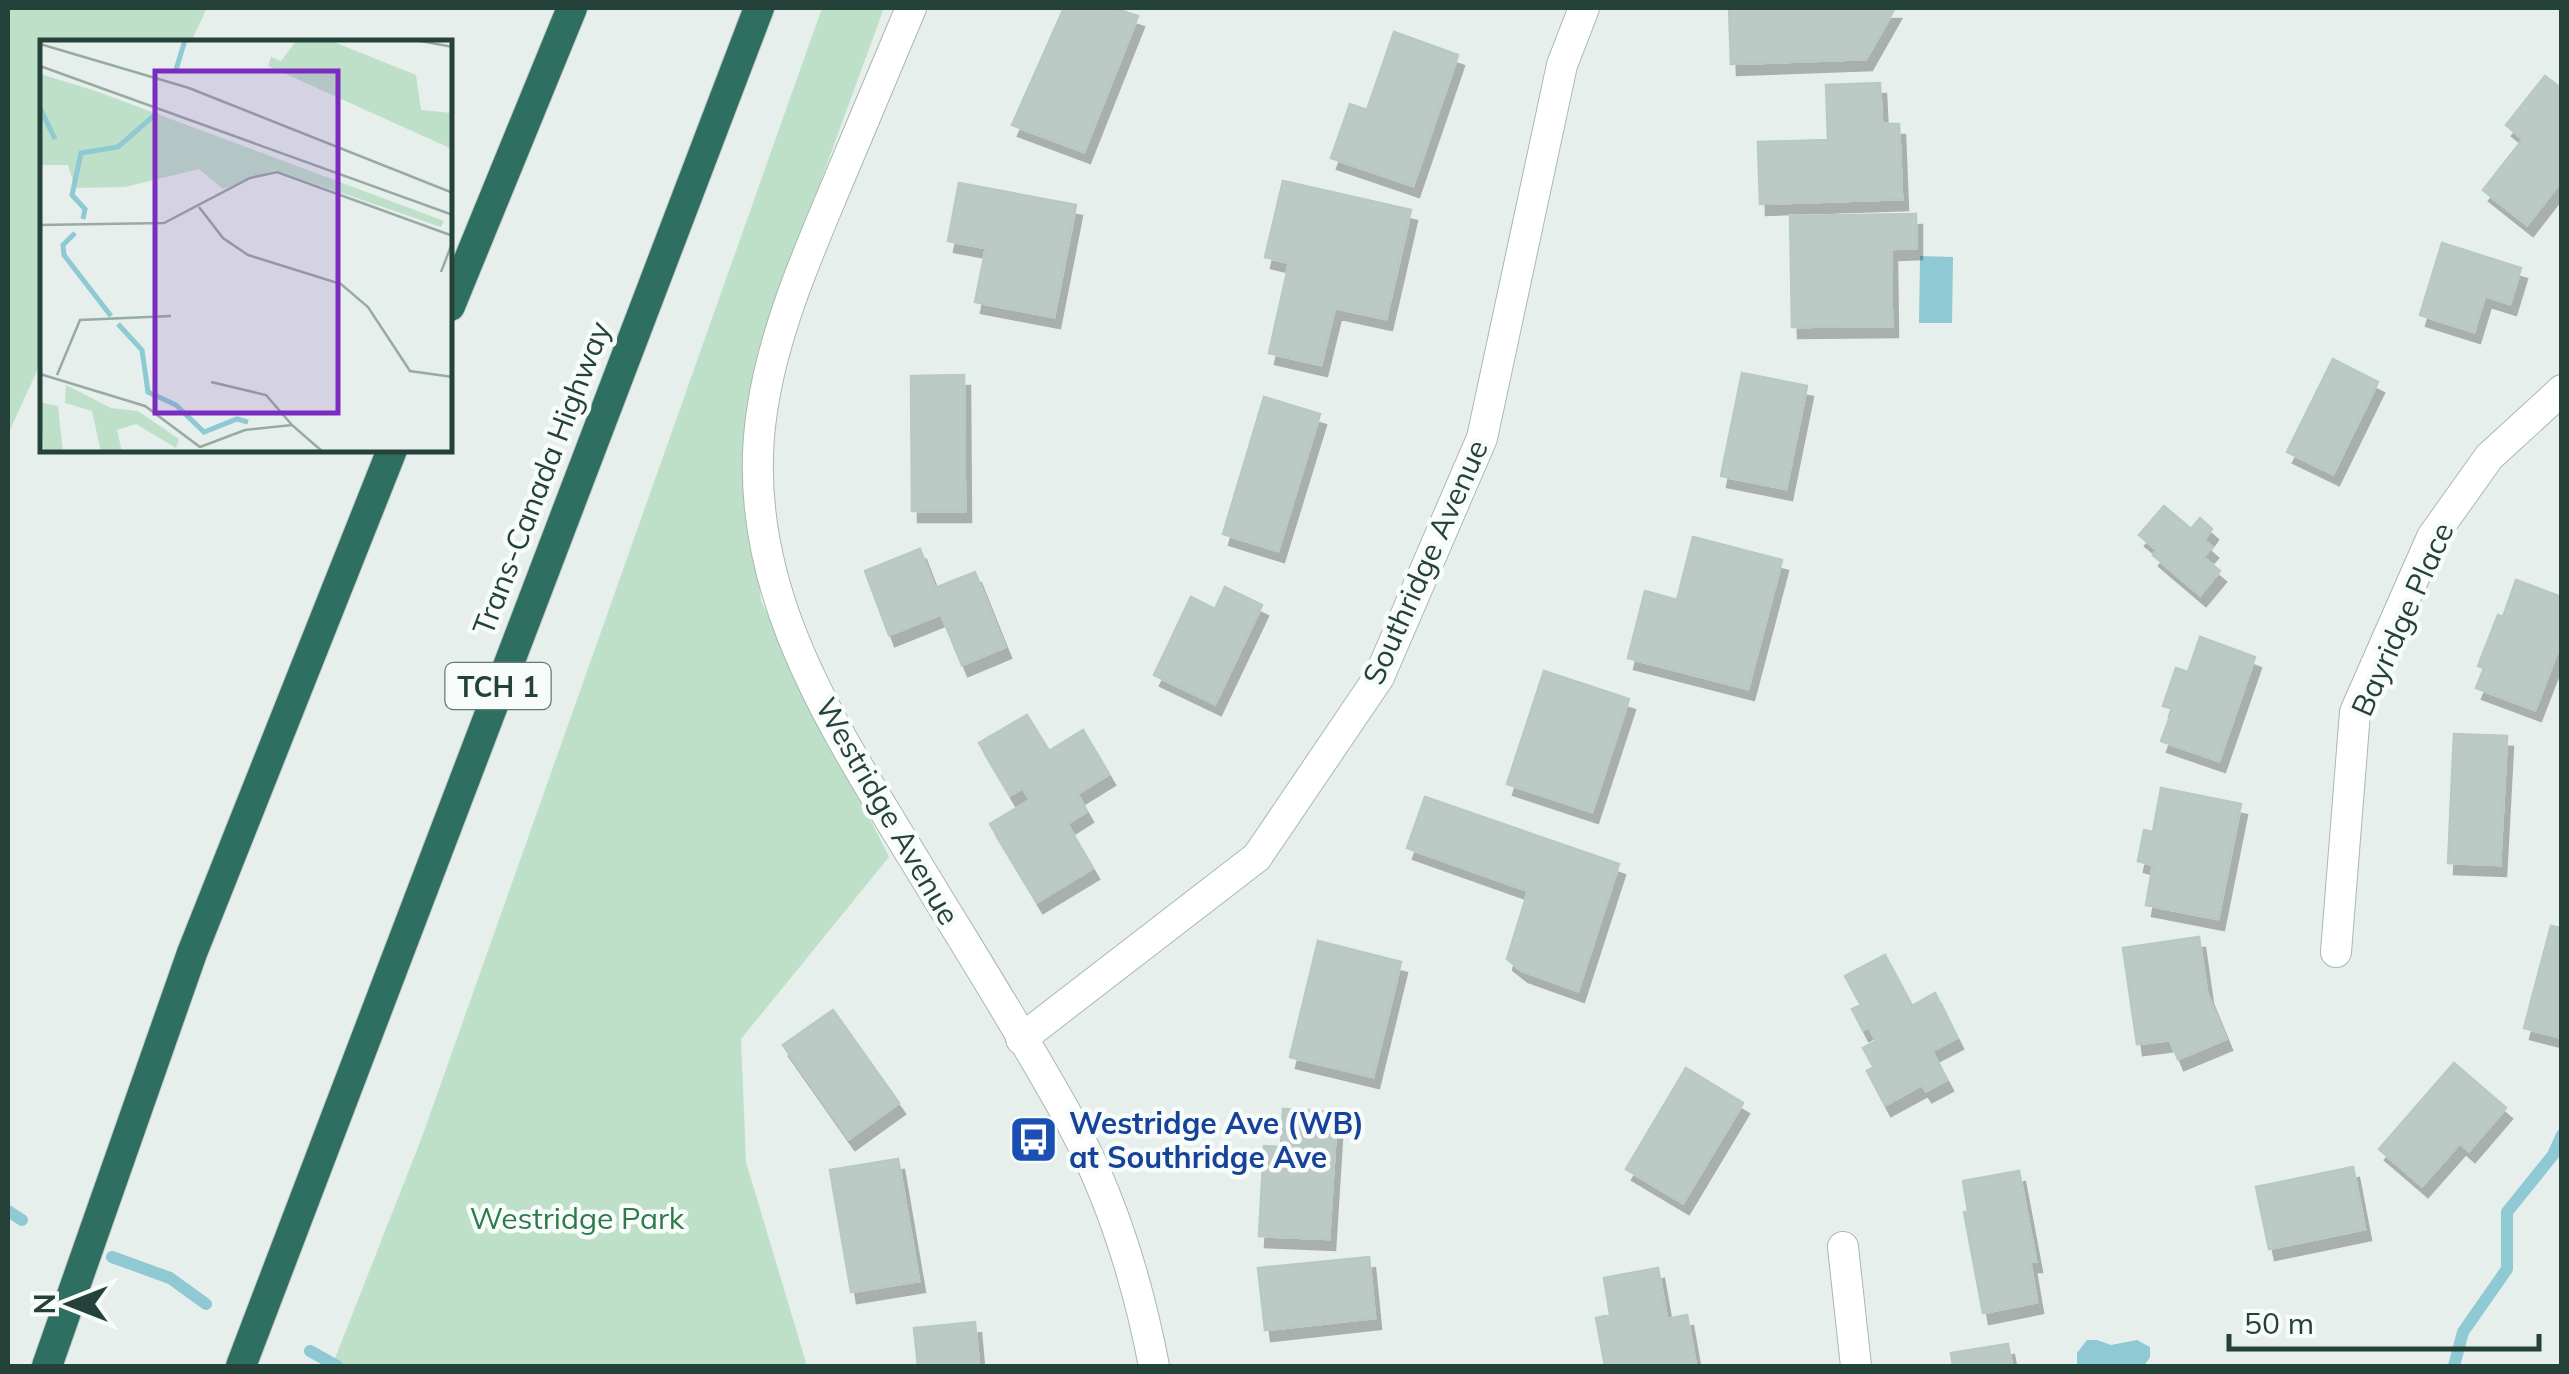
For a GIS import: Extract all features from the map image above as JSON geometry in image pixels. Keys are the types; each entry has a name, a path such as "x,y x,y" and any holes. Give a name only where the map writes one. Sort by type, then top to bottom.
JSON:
{"highway":[{"path":"452,301 572,8"},
{"name":"Trans-Canada Highway","path":"240,1366 759,8"},
{"path":"47,1366 192,953 391,452"}],"street":[{"name":"Westridge Avenue","path":"911,8 799,275 783,323 762,412 758,460 763,548 777,600 843,744 1073,1126 1115,1219 1142,1306 1154,1366"},
{"name":"Southridge Avenue","path":"1021,1039 1257,857 1379,677 1482,438 1562,65 1584,8"},
{"name":"Bayridge Place","path":"2336,952 2355,712 2432,537 2489,457 2562,390"},
{"path":"1843,1247 1856,1366"}],"green space":[{"path":"8,8 207,8 192,40 40,40 40,364 8,434"},
{"name":"Westridge Park","path":"822,8 884,8 764,336 749,476 761,601 889,857 741,1039 746,1162 807,1366 332,1366 422,1137"}],"water":[{"path":"1920,256 1953,257 1952,323 1919,323"},
{"path":"2087,1340 2111,1345 2137,1340 2150,1347 2150,1357 2144,1366 2077,1366 2077,1353"}],"building":[{"path":"1064,8 1113,8 1138,16 1084,152 1012,125"},
{"path":"1729,8 1895,8 1866,59 1731,64"},
{"path":"1394,32 1458,55 1413,186 1331,158 1350,104 1367,110"},
{"path":"2545,76 2562,89 2562,180 2527,225 2483,190 2523,139 2506,125"},
{"path":"1880,83 1882,124 1899,124 1902,199 1760,204 1758,142 1828,140 1826,85"},
{"path":"1283,181 1411,210 1386,319 1335,308 1321,365 1269,353 1289,263 1265,257"},
{"path":"959,183 1076,205 1054,317 975,302 986,248 948,241"},
{"path":"1916,214 1916,248 1891,249 1892,326 1792,327 1790,216"},
{"path":"2442,243 2521,268 2510,304 2485,296 2474,332 2420,315"},
{"path":"2333,359 2378,382 2333,474 2287,452"},
{"path":"1742,373 1807,386 1786,489 1721,476"},
{"path":"964,375 965,511 912,511 911,376"},
{"path":"1264,397 1320,414 1278,551 1223,534"},
{"path":"2164,506 2191,529 2200,518 2212,529 2204,540 2212,547 2203,557 2220,571 2200,595 2153,555 2157,550 2139,535"},
{"path":"1693,537 1782,560 1748,689 1628,658 1645,591 1677,600"},
{"path":"920,549 935,588 975,572 1005,647 962,665 941,614 889,635 865,571"},
{"path":"2516,580 2562,597 2562,640 2535,710 2476,688 2484,668 2478,666 2498,615 2503,617"},
{"path":"1225,587 1262,605 1215,704 1154,675 1191,597 1215,609"},
{"path":"2200,637 2255,657 2219,761 2161,741 2173,709 2163,706 2176,668 2188,672"},
{"path":"1544,671 1629,699 1592,812 1507,784"},
{"path":"1027,715 1049,751 1083,730 1109,774 1077,794 1087,811 1067,824 1093,868 1037,902 990,824 1030,800 1023,788 1010,795 979,743"},
{"path":"2454,734 2507,736 2500,865 2448,863"},
{"path":"2161,788 2241,804 2218,919 2146,905 2153,865 2138,861 2144,830 2153,832"},
{"path":"1425,797 1619,864 1578,991 1522,971 1507,959 1528,891 1407,848"},
{"path":"2551,926 2562,928 2562,1038 2524,1028"},
{"path":"2199,937 2207,993 2226,1039 2178,1059 2170,1040 2137,1044 2123,948"},
{"path":"1318,941 1401,962 1373,1077 1290,1057"},
{"path":"1885,955 1912,1006 1935,993 1957,1038 1932,1051 1947,1080 1926,1091 1922,1085 1885,1105 1867,1071 1874,1067 1863,1048 1876,1041 1869,1027 1863,1030 1852,1009 1861,1005 1845,976"},
{"path":"833,1010 899,1103 849,1139 783,1045"},
{"path":"2454,1063 2506,1108 2469,1151 2460,1143 2422,1186 2379,1149"},
{"path":"1686,1068 1743,1103 1683,1203 1626,1169"},
{"path":"1283,1109 1337,1112 1329,1239 1259,1236 1264,1146 1281,1147"},
{"path":"898,1159 919,1281 851,1292 830,1170"},
{"path":"2353,1167 2365,1229 2269,1249 2256,1187"},
{"path":"2019,1171 2036,1261 2030,1261 2037,1302 1983,1313 1964,1212 1968,1211 1963,1181"},
{"path":"1369,1257 1375,1318 1265,1330 1258,1268"},
{"path":"1658,1268 1667,1319 1687,1315 1696,1366 1605,1366 1596,1318 1610,1315 1604,1278"},
{"path":"975,1322 979,1366 918,1366 914,1328"},
{"path":"2008,1344 2012,1366 1953,1366 1951,1353"}],"waterway":[{"path":"2454,1366 2463,1332 2507,1269 2507,1212 2553,1155 2562,1135"},
{"path":"8,1211 22,1220"},
{"path":"112,1257 170,1278 206,1304"},
{"path":"310,1351 337,1366"}],"place":[{"name":"Westridge Ave (WB) at Southridge Ave","path":"1034,1140"}]}
